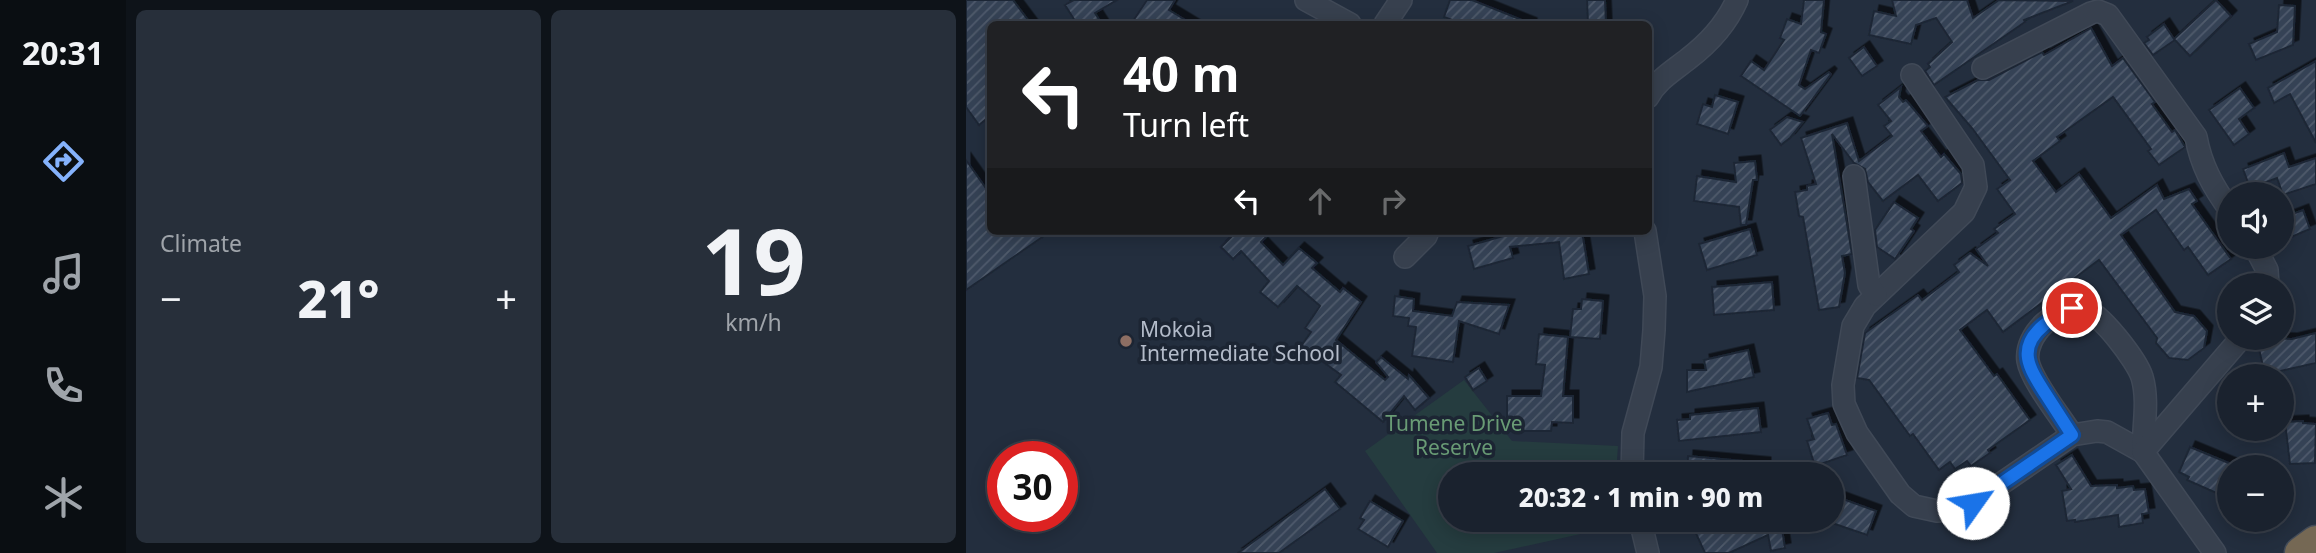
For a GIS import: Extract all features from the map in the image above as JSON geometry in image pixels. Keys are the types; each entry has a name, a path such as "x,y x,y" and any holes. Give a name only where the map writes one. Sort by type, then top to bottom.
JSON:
{"highway":[{"path":"2301,553 2316,542"}],"street":[{"path":"1306,0 1344,21"},
{"path":"1387,21 1401,0"},
{"path":"1652,92 1665,76 1700,50 1716,34 1737,0"},
{"path":"1983,68 2091,13 2098,11 2108,15 2196,137 2199,156 2217,192"},
{"path":"1912,75 1973,164 1976,187 1964,212 1865,306 1853,326 1845,363 1844,404 1853,426 1873,459 1900,494 1914,506 1937,511 1953,510 1973,503 2072,435 2107,432 2143,452 2215,553"},
{"path":"1854,176 1869,285 1876,295"},
{"path":"1405,257 1426,235"},
{"path":"1632,462 1633,433 1651,367 1654,330 1655,296 1646,235"},
{"path":"2072,435 2031,372 2028,353 2035,332 2060,313 2072,308 2085,309 2104,321 2141,374 2146,393 2143,452"},
{"path":"2143,452 2231,350"},
{"path":"1643,532 1648,553"}],"green space":[{"name":"Tumene Drive Reserve","path":"1464,380 1512,441 1618,446 1617,462 1438,462 1438,532 1589,532 1494,553 1437,553 1365,451"}],"building":[{"path":"966,0 1013,0 1029,21 987,21 987,118 979,125 966,107"},
{"path":"1074,0 1117,0 1095,13 1100,21 1075,21 1065,5"},
{"path":"1147,0 1175,0 1169,10 1187,21 1133,21"},
{"path":"1450,0 1472,0 1524,21 1455,21 1444,17"},
{"path":"1587,0 1605,0 1606,21 1588,21"},
{"path":"1804,0 1824,0 1821,32 1826,34 1819,53 1811,50 1799,85 1805,89 1829,72 1831,74 1800,116 1741,76 1751,61 1764,70 1784,40 1780,38 1787,19 1801,24"},
{"path":"1892,0 1967,0 1973,18 1999,0 2073,1 2024,20 2025,22 1934,85 1925,71 1930,67 1928,64 1952,42 1936,18 1916,25 1911,44 1869,35 1874,11 1896,16"},
{"path":"2216,0 2231,16 2190,56 2175,40 2153,55 2144,43 2149,40 2147,37 2164,24 2174,39"},
{"path":"2279,5 2295,6 2293,45 2256,60 2249,44 2277,32"},
{"path":"2091,28 2112,66 2123,58 2155,102 2152,104 2172,132 2175,130 2185,147 2159,165 2148,151 2151,149 2113,97 2057,137 2060,141 2033,161 2056,192 2079,174 2111,218 2157,185 2164,199 2189,189 2197,201 2192,204 2217,239 2217,259 2231,259 2208,275 2188,247 2184,250 2156,210 2121,235 2175,312 2194,316 2207,331 2204,348 2188,360 2169,358 2099,260 2003,332 1987,310 1960,330 1994,376 1997,374 2030,420 1988,450 1990,453 1971,466 1967,461 1955,469 1950,462 1939,470 1869,380 1857,378 1865,333 1918,295 1922,300 1959,272 1954,265 1970,253 1988,266 1976,249 1998,233 1994,229 2015,214 1997,189 2010,180 1972,128 1945,97 1978,80 1989,80 2042,52 2044,55"},
{"path":"1864,47 1877,66 1862,76 1849,58"},
{"path":"2316,61 2316,143 2290,94 2274,103 2268,88"},
{"path":"1901,87 1899,97 1903,102 1906,100 1928,126 1921,131 1941,157 1944,154 1961,174 1962,183 1938,201 1918,175 1883,201 1868,182 1865,169 1854,163 1832,134 1852,254 1842,256 1845,273 1839,307 1819,310 1803,217 1799,216 1795,192 1807,190 1807,186 1816,184 1801,138 1847,123 1859,161 1892,136 1884,126 1891,121 1878,105"},
{"path":"2240,88 2254,108 2239,119 2249,134 2234,145 2209,110"},
{"path":"1715,95 1738,102 1728,134 1697,124 1703,104 1712,107"},
{"path":"1787,117 1803,122 1781,145 1770,130"},
{"path":"2284,153 2289,167 2316,158 2316,184 2294,191 2294,182 2278,182 2277,178 2266,182 2248,182 2243,169"},
{"path":"966,160 987,190 987,235 1045,235 966,290"},
{"path":"1755,161 1757,180 1753,180 1746,225 1741,225 1739,207 1694,201 1697,176 1736,182 1734,163"},
{"path":"1894,202 1918,218 1911,229 1914,231 1895,259 1877,247 1875,230"},
{"path":"2303,210 2310,229 2294,236 2294,213"},
{"path":"1750,229 1757,255 1707,270 1699,244"},
{"path":"1233,235 1268,235 1261,242 1283,265 1299,248 1317,263 1312,268 1340,292 1343,288 1361,302 1336,340 1385,380 1388,377 1376,362 1381,357 1408,379 1409,375 1429,398 1415,410 1404,396 1383,422 1335,382 1341,375 1301,346 1311,332 1305,328 1320,306 1297,286 1278,307 1260,292 1269,281 1241,251 1233,259 1221,247"},
{"path":"1507,235 1583,235 1589,274 1564,279 1559,242 1510,247 1513,258 1474,269 1468,246"},
{"path":"1772,282 1774,310 1714,315 1712,287"},
{"path":"1395,296 1414,299 1413,311 1452,316 1457,302 1509,305 1499,334 1459,321 1453,362 1412,356 1416,327 1408,326 1409,318 1393,316"},
{"path":"1582,299 1603,301 1600,339 1570,337 1573,309 1581,309"},
{"path":"2316,333 2316,363 2294,368 2294,364 2262,364 2259,350 2294,350 2294,338"},
{"path":"1539,334 1568,337 1563,396 1573,396 1573,423 1552,422 1551,431 1507,431 1507,396 1541,396 1545,365 1536,364"},
{"path":"1748,350 1754,377 1687,392 1687,370 1706,370 1704,360"},
{"path":"1479,368 1487,381 1473,390 1465,377"},
{"path":"1758,408 1761,432 1679,441 1677,420 1690,419 1690,415"},
{"path":"1828,413 1832,425 1836,424 1847,455 1827,462 1814,462 1807,441 1814,439 1807,419"},
{"path":"2294,422 2316,424 2315,463 2294,464 2294,455 2289,455 2287,441 2294,441"},
{"path":"2190,447 2217,458 2217,493 2187,480 2189,477 2179,472"},
{"path":"2072,455 2091,486 2117,485 2117,488 2133,486 2134,490 2145,489 2149,513 2142,514 2143,523 2119,527 2118,515 2067,521 2062,491 2071,489 2056,465"},
{"path":"1688,456 1754,462 1688,462"},
{"path":"1325,489 1340,509 1279,553 1238,553"},
{"path":"1844,499 1876,511 1867,535 1844,527"},
{"path":"1370,501 1403,521 1388,547 1358,529 1364,520 1360,518"},
{"path":"1695,532 1782,532 1785,548 1771,551 1768,535 1729,553 1705,553"}],"place":[{"name":"Mokoia Intermediate School","path":"1126,341"}],"route":[{"path":"1973,503 2072,435 2031,372 2028,363 2030,341 2035,332 2060,313 2072,308"}]}
